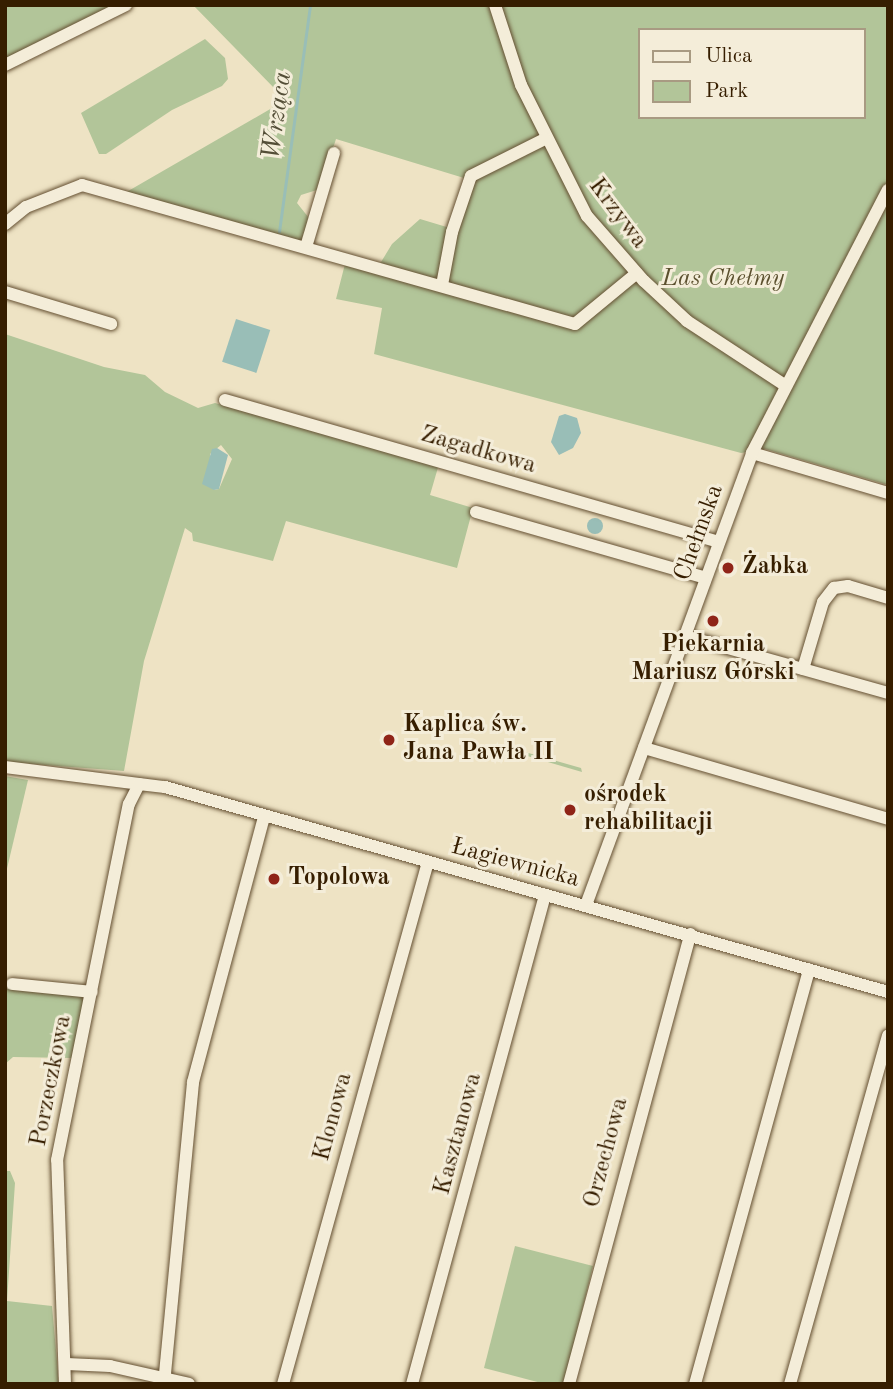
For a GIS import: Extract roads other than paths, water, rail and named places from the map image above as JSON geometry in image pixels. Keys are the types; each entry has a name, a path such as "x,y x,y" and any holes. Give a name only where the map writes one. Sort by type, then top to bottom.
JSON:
{"street":[{"path":"5,65 126,5"},
{"name":"Krzywa","path":"495,5 521,85 576,200 637,273 687,321 786,386"},
{"path":"442,285 452,232 471,176 545,139"},
{"path":"306,247 334,153"},
{"path":"5,224 26,207 82,186 575,324 637,273"},
{"name":"Chełmska","path":"586,905 752,453 888,190"},
{"path":"5,292 111,324"},
{"name":"Zagadkowa","path":"225,400 719,542"},
{"path":"752,453 888,493"},
{"path":"476,512 706,578"},
{"path":"803,669 824,602 834,588 848,586 888,598"},
{"path":"685,636 888,693"},
{"path":"643,748 888,819"},
{"name":"Łagiewnicka","path":"5,767 136,787 264,817 690,934 888,992"},
{"name":"Porzeczkowa","path":"65,1384 67,1364 57,1160 136,787"},
{"path":"165,1382 193,1082 264,817"},
{"name":"Klonowa","path":"283,1384 428,862"},
{"name":"Kasztanowa","path":"412,1384 545,895"},
{"name":"Orzechowa","path":"569,1384 690,934"},
{"path":"695,1384 809,969"},
{"path":"12,984 92,992"},
{"path":"790,1384 888,1035"},
{"path":"67,1364 110,1366 165,1382 189,1384"}],"water":[{"path":"236,319 270,330 256,373 222,362"},
{"path":"565,414 577,418 581,433 573,448 559,455 551,442 559,416"},
{"path":"217,448 228,455 219,489 214,490 202,484 212,449"},
{"path":"592,518 598,518 603,526 601,532 592,534 587,529 587,523"}],"waterway":[{"name":"Wrząca","path":"279,232 310,5"}],"place":[{"name":"Żabka","path":"728,568"},
{"name":"Piekarnia Mariusz Górski","path":"713,621"},
{"name":"Kaplica św. Jana Pawła II","path":"389,740"},
{"name":"ośrodek rehabilitacji","path":"570,810"},
{"name":"Topolowa","path":"274,879"}],"park label":[{"name":"Las Chełmy","path":"723,280"}]}
